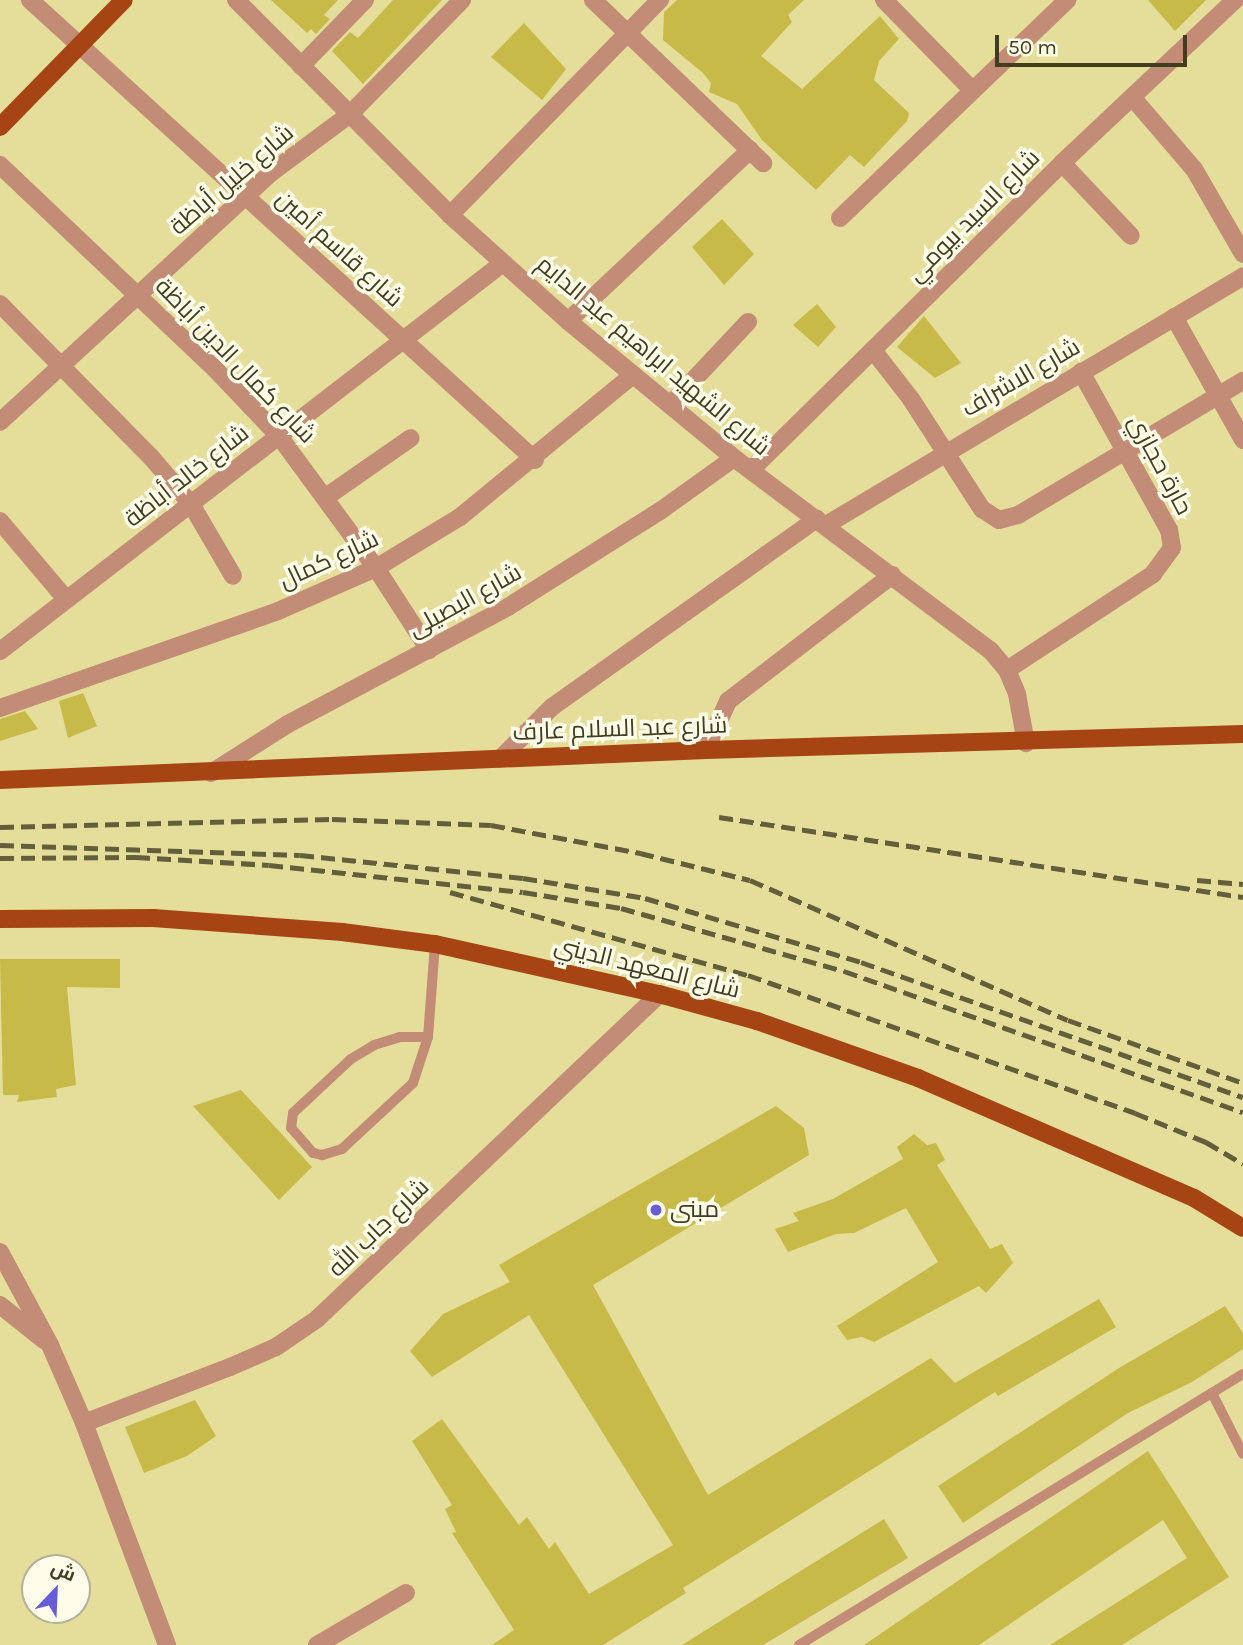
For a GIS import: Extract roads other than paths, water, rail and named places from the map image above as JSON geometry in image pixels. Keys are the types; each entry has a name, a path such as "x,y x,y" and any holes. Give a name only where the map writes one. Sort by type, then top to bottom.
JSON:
{"main road":[{"path":"0,127 124,0"},
{"name":"شارع عبد السلام عارف","path":"0,780 706,750 1026,743 1243,734"},
{"name":"شارع المعهد الديني","path":"0,919 248,923 436,944 659,994 757,1021 918,1078 1182,1192 1243,1228"}],"street":[{"name":"شارع قاسم أمين","path":"30,0 535,460"},
{"path":"301,66 365,0"},
{"path":"568,321 756,156 593,0"},
{"path":"450,215 660,0"},
{"path":"884,0 972,90"},
{"path":"840,218 1067,0"},
{"name":"شارع السيد بيومي","path":"751,470 1062,163 1235,0"},
{"name":"شارع الشهيد ابراهيم عبد الدايم","path":"246,3 301,66 450,215 568,321 734,458 968,631 1007,670 1021,706 1026,743"},
{"name":"شارع خليل أباظة","path":"0,422 140,298 245,196 350,114 453,3"},
{"path":"1132,97 1188,160 1243,254"},
{"path":"1062,163 1131,236"},
{"name":"شارع كمال الدين أباظة","path":"0,165 140,298 279,436 376,568 429,650"},
{"name":"شارع خالد أباظة","path":"0,651 503,263"},
{"name":"شارع الاشراف","path":"500,759 552,707 821,522 1081,373 1243,276"},
{"path":"0,304 63,365 191,504 233,576"},
{"path":"1174,317 1243,440"},
{"path":"670,405 748,322"},
{"path":"873,350 911,399 986,514 999,520 1018,515 1243,382"},
{"name":"حارة حجازي","path":"1007,670 1153,574 1172,548 1168,530 1127,450 1081,373"},
{"name":"شارع كمال","path":"0,708 278,611 376,568 460,517 535,460 634,375"},
{"path":"326,497 411,438"},
{"name":"شارع البصيلى","path":"211,772 261,739 429,650 585,560 734,458"},
{"path":"0,521 66,599"},
{"path":"706,750 727,702 892,575"},
{"name":"شارع جاب الله","path":"84,1423 276,1347 317,1319 659,994"},
{"path":"0,1252 50,1345 84,1423 167,1645"},
{"path":"0,1305 50,1345"},
{"path":"317,1645 406,1593"}],"lane":[{"path":"428,1037 400,1037 374,1045 351,1059 299,1107 291,1128 313,1153 322,1156 342,1149 413,1083 428,1037 436,944"},
{"path":"799,1645 1243,1374"},
{"path":"1212,1393 1243,1454"}],"railway":[{"path":"719,817 1243,897"},
{"path":"0,827 332,819 491,825 640,853 750,880 1068,1020 1243,1083"},
{"path":"0,845 300,855 523,878 645,898 861,962 1243,1097"},
{"path":"0,858 136,857 269,865 523,892 621,908 844,971 1243,1112"},
{"path":"1197,880 1243,884"},
{"path":"450,892 748,975 1135,1113 1206,1142 1243,1164"}],"place":[{"name":"مبنى","path":"656,1210"}]}
